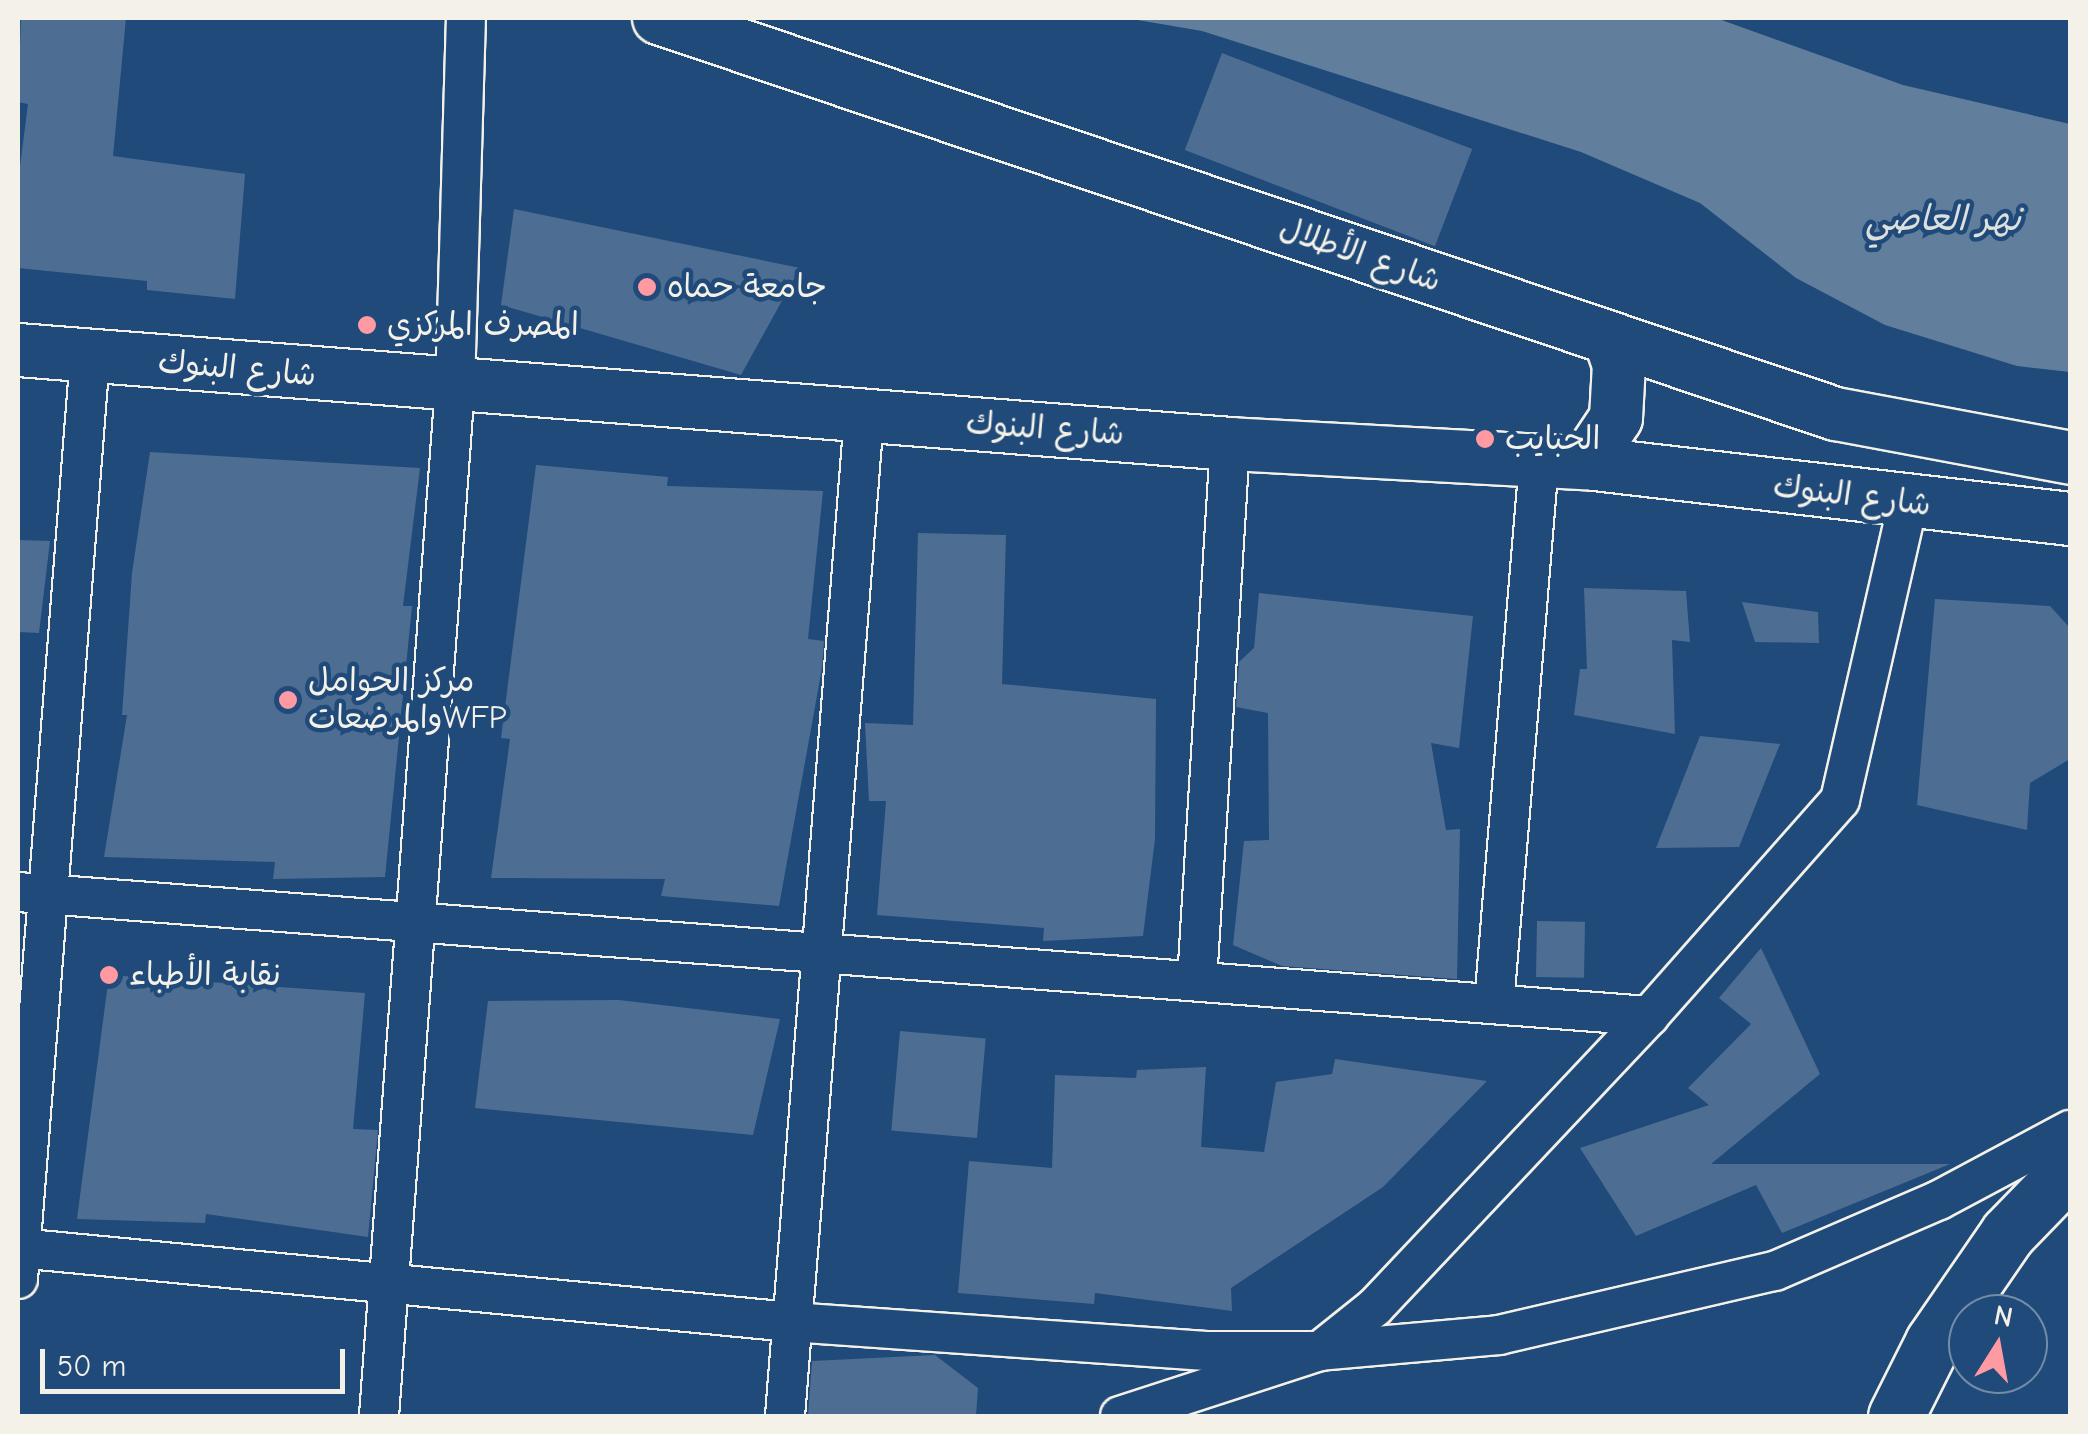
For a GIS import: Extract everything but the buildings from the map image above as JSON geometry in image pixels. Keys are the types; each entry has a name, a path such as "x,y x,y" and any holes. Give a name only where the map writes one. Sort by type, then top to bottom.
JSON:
{"main road":[{"name":"شارع الأطلال","path":"660,18 1836,414 2070,458"},
{"path":"1562,462 1616,418 1620,364 1610,340"},
{"name":"شارع البنوك","path":"18,350 455,387 1230,444 1562,462 2070,519"},
{"path":"1896,1416 1933,1342 2008,1233 2070,1169"}],"street":[{"path":"380,1416 455,387 466,18"},
{"path":"90,356 33,893 18,1259 390,1282 791,1322 1206,1352 1320,1352 1498,1335 1776,1271 1939,1200 2070,1130"},
{"path":"784,1416 864,416"},
{"path":"1197,981 1230,444"},
{"path":"1494,1004 1562,462"},
{"path":"1120,1416 1320,1352 1375,1307 1649,1016 1840,800 1908,503"},
{"path":"33,893 1649,1016"}],"water":[{"name":"نهر العاصي","path":"1126,18 1716,18 1903,85 2070,124 2070,372 2017,366 1885,325 1796,278 1700,203 1581,152 1202,31"}],"place":[{"name":"جامعة حماه","path":"647,287"},
{"name":"المصرف المركزي","path":"367,325"},
{"name":"الحبايب","path":"1485,439"},
{"name":"مركز الحوامل والمرضعاتWFP","path":"288,700"},
{"name":"نقابة الأطباء","path":"109,975"}]}
